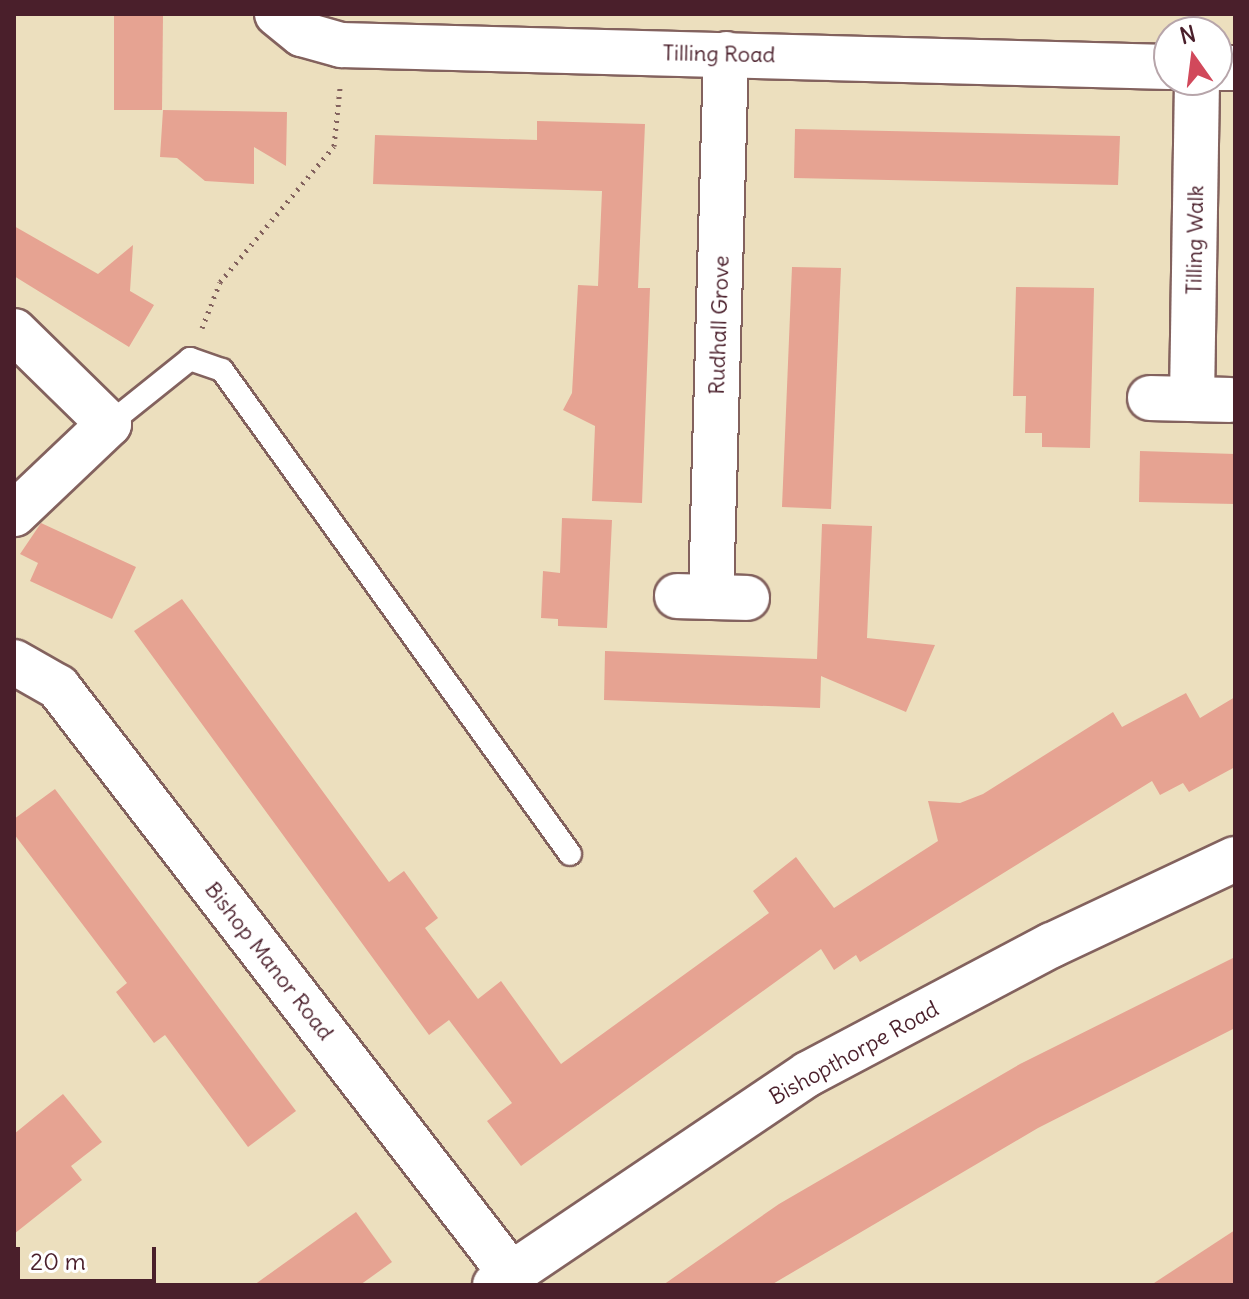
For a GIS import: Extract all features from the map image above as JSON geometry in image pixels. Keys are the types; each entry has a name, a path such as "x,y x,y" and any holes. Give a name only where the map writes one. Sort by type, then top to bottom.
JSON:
{"street":[{"name":"Tilling Road","path":"277,14 302,34 341,45 1153,67"},
{"name":"Rudhall Grove","path":"712,597 726,54"},
{"name":"Tilling Walk","path":"1191,399 1197,96"},
{"path":"14,331 109,424 14,514"},
{"name":"Bishop Manor Road","path":"14,662 58,687 503,1279"},
{"name":"Bishopthorpe Road","path":"503,1279 808,1074 1052,945 1235,859"}],"lane":[{"path":"109,424 190,359 222,370 570,854"}],"path":[{"path":"190,359 220,282 334,146 339,133 341,45"}],"building":[{"path":"114,14 163,14 162,110 114,110"},
{"path":"163,110 287,112 286,166 254,147 254,184 205,181 177,158 160,157"},
{"path":"537,121 645,124 638,288 650,288 642,503 592,501 595,426 563,410 572,393 578,285 598,286 602,191 373,184 375,135 537,140"},
{"path":"795,129 1120,136 1118,185 794,178"},
{"path":"14,226 98,274 133,245 130,291 154,305 129,347 14,276"},
{"path":"792,267 841,268 831,509 782,507"},
{"path":"1016,287 1094,288 1090,448 1042,447 1042,433 1025,433 1026,396 1013,396"},
{"path":"1140,451 1235,454 1235,504 1139,502"},
{"path":"562,518 612,520 607,628 558,626 558,619 541,618 543,571 560,573"},
{"path":"41,523 136,567 112,619 30,581 38,563 20,554"},
{"path":"822,524 872,526 867,638 935,645 906,712 821,676 820,708 604,700 605,651 817,659"},
{"path":"182,599 389,882 404,871 438,918 425,928 478,999 501,981 561,1064 769,913 753,891 796,857 834,908 938,841 928,801 960,803 983,794 1113,712 1122,727 1186,693 1200,718 1235,697 1235,767 1189,792 1183,783 1160,795 1152,781 860,962 856,955 834,970 821,949 521,1166 487,1121 512,1103 449,1020 429,1035 134,631"},
{"path":"55,789 296,1111 248,1147 165,1035 154,1043 116,992 127,983 14,834 14,819"},
{"path":"1235,957 1235,1028 1038,1128 771,1285 663,1285 779,1204 1020,1064"},
{"path":"63,1094 102,1142 71,1166 82,1180 14,1234 14,1134"},
{"path":"356,1212 392,1262 360,1285 254,1285"},
{"path":"1235,1230 1235,1285 1151,1285"}]}
